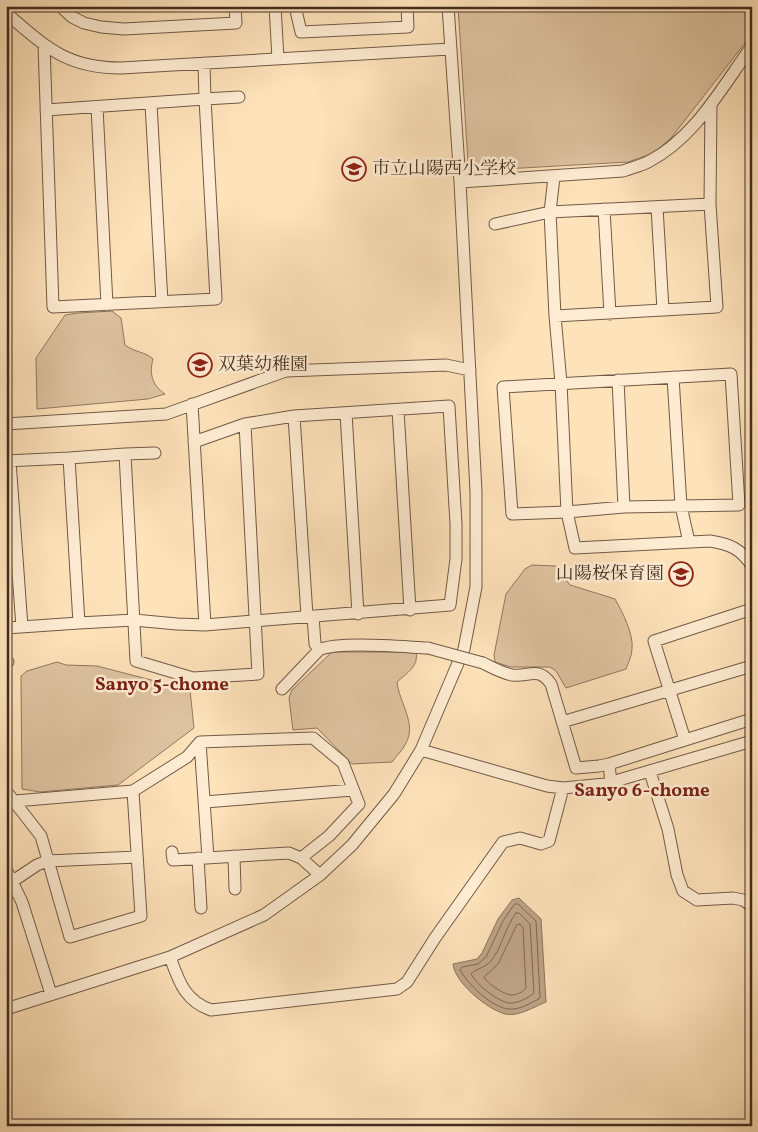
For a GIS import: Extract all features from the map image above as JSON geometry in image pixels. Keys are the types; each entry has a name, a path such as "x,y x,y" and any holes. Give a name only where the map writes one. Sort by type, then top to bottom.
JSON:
{"street":[{"path":"60,6 72,17 84,23 124,29 236,23 235,6"},
{"path":"275,6 278,59"},
{"path":"295,6 302,32 408,27 407,6"},
{"path":"6,1008 170,957 264,915 320,875 358,838 394,794 421,750 464,649 476,587 476,492 460,182 448,6"},
{"path":"6,13 44,45 60,55 80,64 100,68 450,49"},
{"path":"44,45 53,307 216,299 204,63"},
{"path":"460,182 623,171 648,162 693,127 752,46"},
{"path":"46,110 239,97"},
{"path":"151,104 162,302"},
{"path":"556,316 717,307 710,204 711,104"},
{"path":"97,107 108,305"},
{"path":"554,177 550,212 567,512 575,548 710,540 725,543 744,554 752,566"},
{"path":"495,224 550,212 710,204"},
{"path":"657,207 663,310"},
{"path":"604,209 610,314"},
{"path":"6,424 166,414 286,371 446,364 470,370"},
{"path":"731,374 739,506 624,507 512,514 503,388 618,380 731,374"},
{"path":"673,377 681,506 689,542"},
{"path":"618,380 624,507"},
{"path":"192,404 204,625"},
{"path":"6,628 134,620 204,625 410,610 450,605 456,559 449,406 294,416 245,424 194,442"},
{"path":"398,410 410,610"},
{"path":"346,413 358,614"},
{"path":"294,416 310,616 315,644 319,650"},
{"path":"125,454 136,661 193,678 258,674 245,424"},
{"path":"22,626 8,461 155,453"},
{"path":"69,458 79,623"},
{"path":"685,740 654,640 752,609"},
{"path":"282,689 319,650 326,647 428,648 483,663 498,671 514,675 541,674 551,684 576,768 609,764 752,720"},
{"path":"562,722 752,666"},
{"path":"15,801 133,791 187,757 200,742 313,738 343,763 359,804 329,836 302,858"},
{"path":"421,750 547,786 563,788 611,783 752,741"},
{"path":"200,742 205,802 201,908"},
{"path":"609,764 611,783"},
{"path":"650,772 668,829 677,875 683,891 697,900 733,898 743,900 752,906"},
{"path":"170,957 179,982 190,998 200,1006 211,1010 397,988 406,982 503,842 520,838 541,844 549,841 562,800 563,788"},
{"path":"205,802 353,790"},
{"path":"6,791 41,836 70,937 141,916 133,791"},
{"path":"172,852 173,860 289,853 302,858 320,875"},
{"path":"234,856 235,889"},
{"path":"13,881 37,865 47,861 137,857"},
{"path":"6,869 22,902 51,994"}],"shaded area":[{"path":"458,6 752,6 752,34 671,138 654,153 628,162 487,170 468,162"},
{"path":"112,311 121,318 125,345 153,359 151,370 154,383 165,394 148,399 37,409 36,358 65,315"},
{"path":"532,565 556,566 570,585 615,599 624,616 632,643 631,657 626,669 566,688 556,671 550,667 511,667 495,662 494,655 506,594 525,569"},
{"path":"332,652 416,652 414,665 397,682 410,728 405,746 392,762 352,764 317,728 293,730 289,698 292,690"},
{"path":"57,662 66,665 97,666 190,690 194,728 118,785 40,792 22,789 21,676 27,671"}],"water":[{"path":"519,898 541,919 546,1002 526,1011 510,1015 490,1007 473,994 459,979 453,964 477,959 482,953 498,919 512,900"}],"place":[{"name":"市立山陽西小学校","path":"354,169"},
{"name":"双葉幼稚園","path":"200,365"},
{"name":"山陽桜保育園","path":"681,574"}],"district":[{"name":"Sanyo 5-chome","path":"162,685"},
{"name":"Sanyo 6-chome","path":"642,791"}]}
